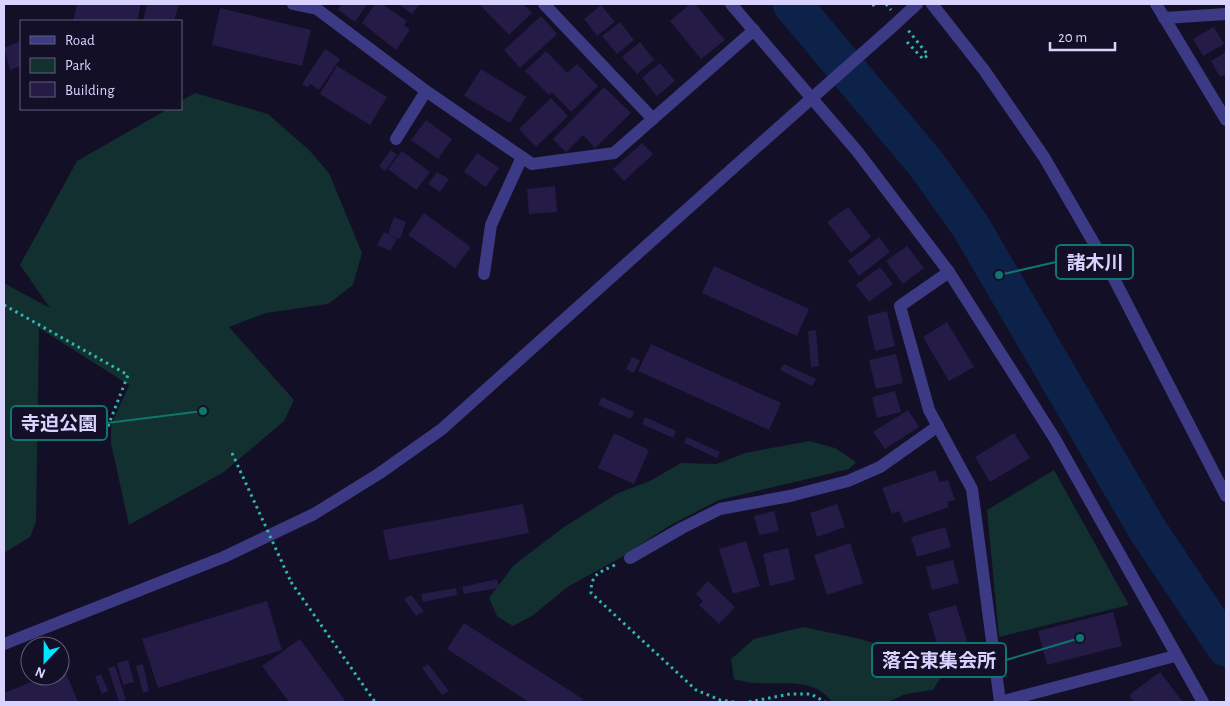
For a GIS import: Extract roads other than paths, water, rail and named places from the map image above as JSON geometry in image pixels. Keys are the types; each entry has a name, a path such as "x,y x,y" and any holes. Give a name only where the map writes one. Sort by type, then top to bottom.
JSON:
{"street":[{"path":"294,4 320,6 426,91 532,164 614,154 754,30"},
{"path":"544,4 653,119"},
{"path":"731,4 857,152 949,272 1055,438 1175,656 1203,702"},
{"path":"4,644 224,557 314,514 380,473 442,429 732,169 898,26 917,4"},
{"path":"932,4 984,70 1044,158 1109,270 1226,496"},
{"path":"1156,4 1226,120"},
{"path":"1164,18 1226,14"},
{"path":"396,139 426,91"},
{"path":"484,274 491,225 522,157"},
{"path":"949,272 900,306 929,410 972,489 1000,702 1175,656"},
{"path":"630,558 720,509 790,496 848,481 880,467 938,426"}],"waterway":[{"path":"792,4 927,165 971,227 1147,529 1226,647"}],"place":[{"name":"諸木川","path":"999,275"},
{"name":"寺迫公園","path":"203,411"},
{"name":"落合東集会所","path":"1080,638"}]}
